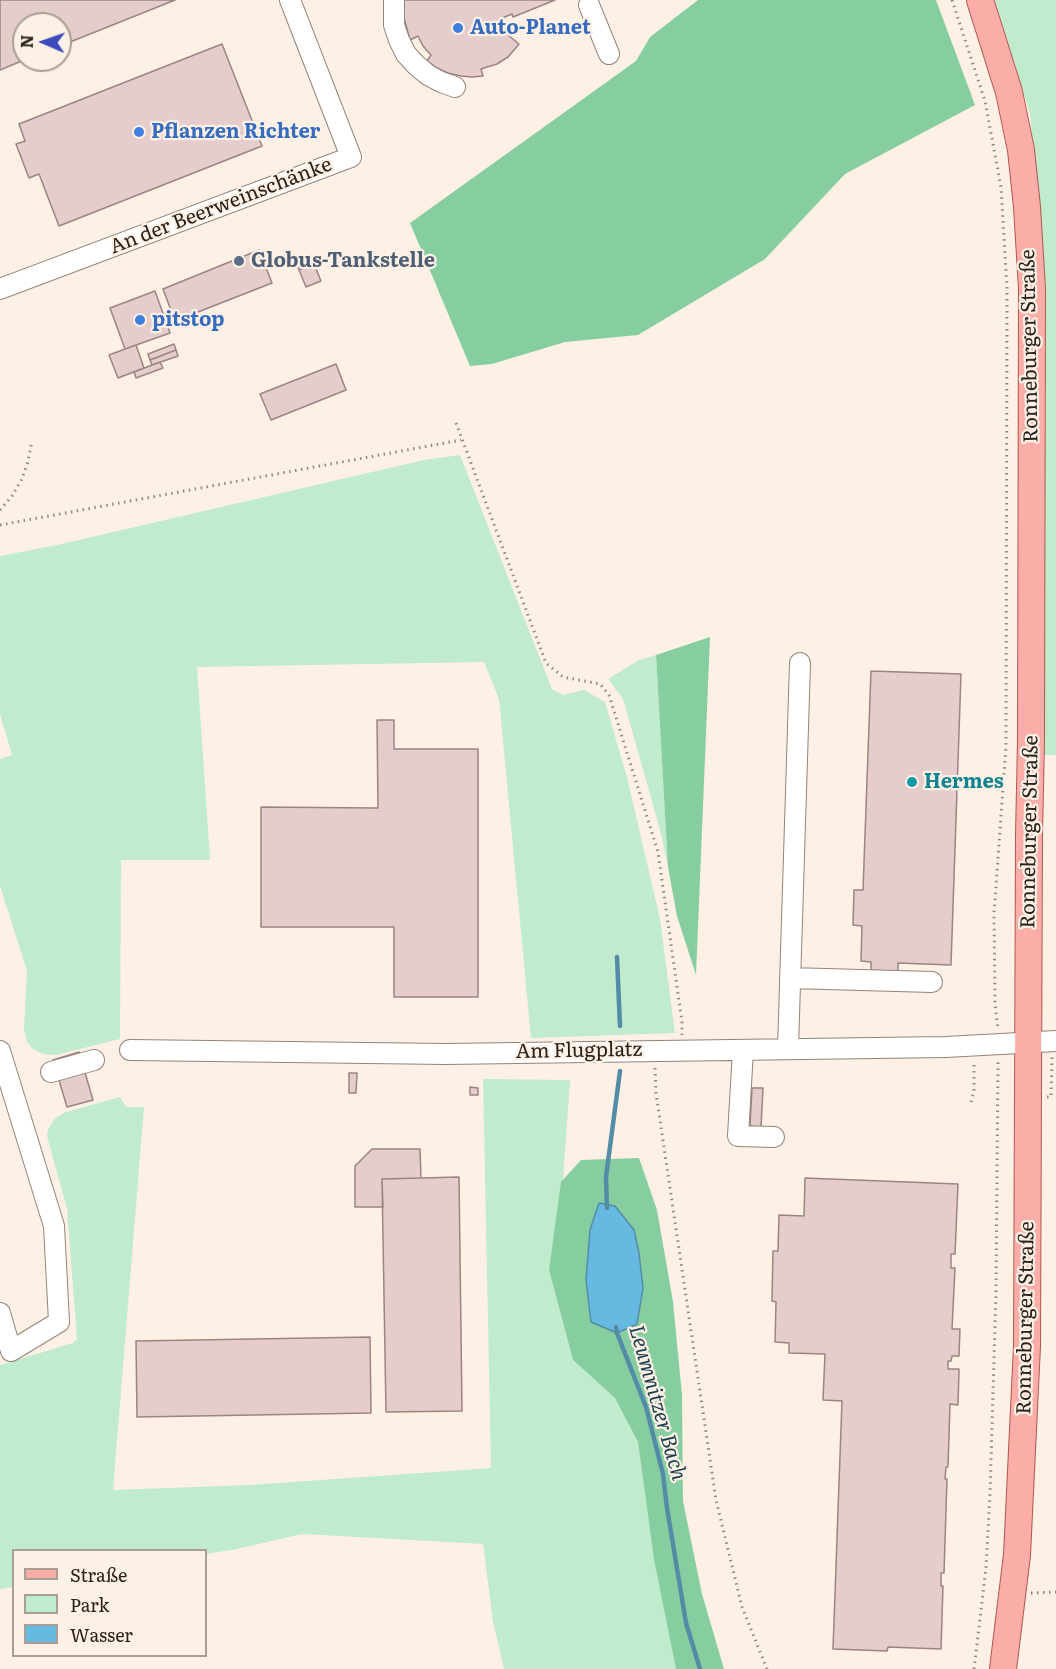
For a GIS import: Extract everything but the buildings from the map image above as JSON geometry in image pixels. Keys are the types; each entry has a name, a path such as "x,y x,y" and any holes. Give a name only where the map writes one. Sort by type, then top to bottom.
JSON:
{"main road":[{"name":"Ronneburger Straße","path":"980,0 1009,92 1021,150 1032,289 1027,1346 1017,1555 1003,1669"}],"street":[{"name":"An der Beerweinschänke","path":"0,289 351,157 290,0"},
{"path":"394,0 394,26 406,54 428,75 455,87"},
{"path":"589,5 609,54"},
{"path":"788,1048 800,663"},
{"path":"790,978 932,982"},
{"name":"Am Flugplatz","path":"130,1050 416,1054 946,1047 1056,1041"},
{"path":"743,1050 738,1136 774,1137"},
{"path":"0,1051 54,1226 59,1322 6,1353 0,1313"},
{"path":"51,1072 94,1060"}],"path":[{"path":"952,0 985,101 1001,187 1007,288 1006,746 994,914 995,1004 998,1026 996,1292 986,1568 974,1669"},
{"path":"456,423 546,663 563,677 600,684 609,695 658,852 681,1022 682,1050"},
{"path":"0,525 462,440"},
{"path":"0,510 22,479 32,441"},
{"path":"971,1102 974,1091 974,1045"},
{"path":"654,1050 656,1093 717,1500 742,1607 767,1669"}],"green space":[{"path":"698,0 936,0 975,105 845,174 765,259 638,335 565,342 492,364 470,366 410,223 636,61 650,37"},
{"path":"995,0 1056,0 1056,755 1044,755 1040,235 1030,114"},
{"path":"460,455 552,689 563,695 584,690 605,702 627,777 660,919 675,1033 531,1038 499,699 484,662 197,667 210,860 121,860 120,1039 56,1055 43,1054 33,1049 27,1042 24,1030 27,971 0,886 0,759 12,755 0,714 0,556 57,545 424,460"},
{"path":"710,637 696,975 677,916 668,867 656,655"},
{"path":"656,655 668,867 660,830 623,699 608,679 639,660"},
{"path":"483,1079 570,1080 563,1180 549,1270 573,1360 616,1399 638,1442 652,1542 676,1669 504,1669 493,1621 483,1544 302,1534 207,1554 207,1549 12,1549 12,1587 0,1589 0,1365 73,1343 77,1339 67,1209 47,1136 54,1119 66,1112 120,1097 126,1107 144,1107 113,1490 250,1485 491,1468"},
{"path":"639,1158 657,1210 673,1302 682,1395 683,1501 702,1594 724,1669 676,1669 654,1559 638,1442 615,1398 573,1360 549,1270 561,1182 581,1160"}],"water":[{"path":"599,1203 615,1206 634,1230 639,1253 643,1288 637,1324 617,1333 591,1322 586,1280 590,1230"}],"waterway":[{"name":"Leumnitzer Bach","path":"617,957 620,1026"},
{"name":"Leumnitzer Bach","path":"607,1208 606,1177 620,1071"},
{"name":"Leumnitzer Bach","path":"616,1327 646,1407 663,1474 686,1623 700,1669"}],"place":[{"name":"Auto-Planet","path":"458,28"},
{"name":"Pflanzen Richter","path":"139,132"},
{"name":"Globus-Tankstelle","path":"239,261"},
{"name":"pitstop","path":"140,320"},
{"name":"Hermes","path":"912,782"}]}
